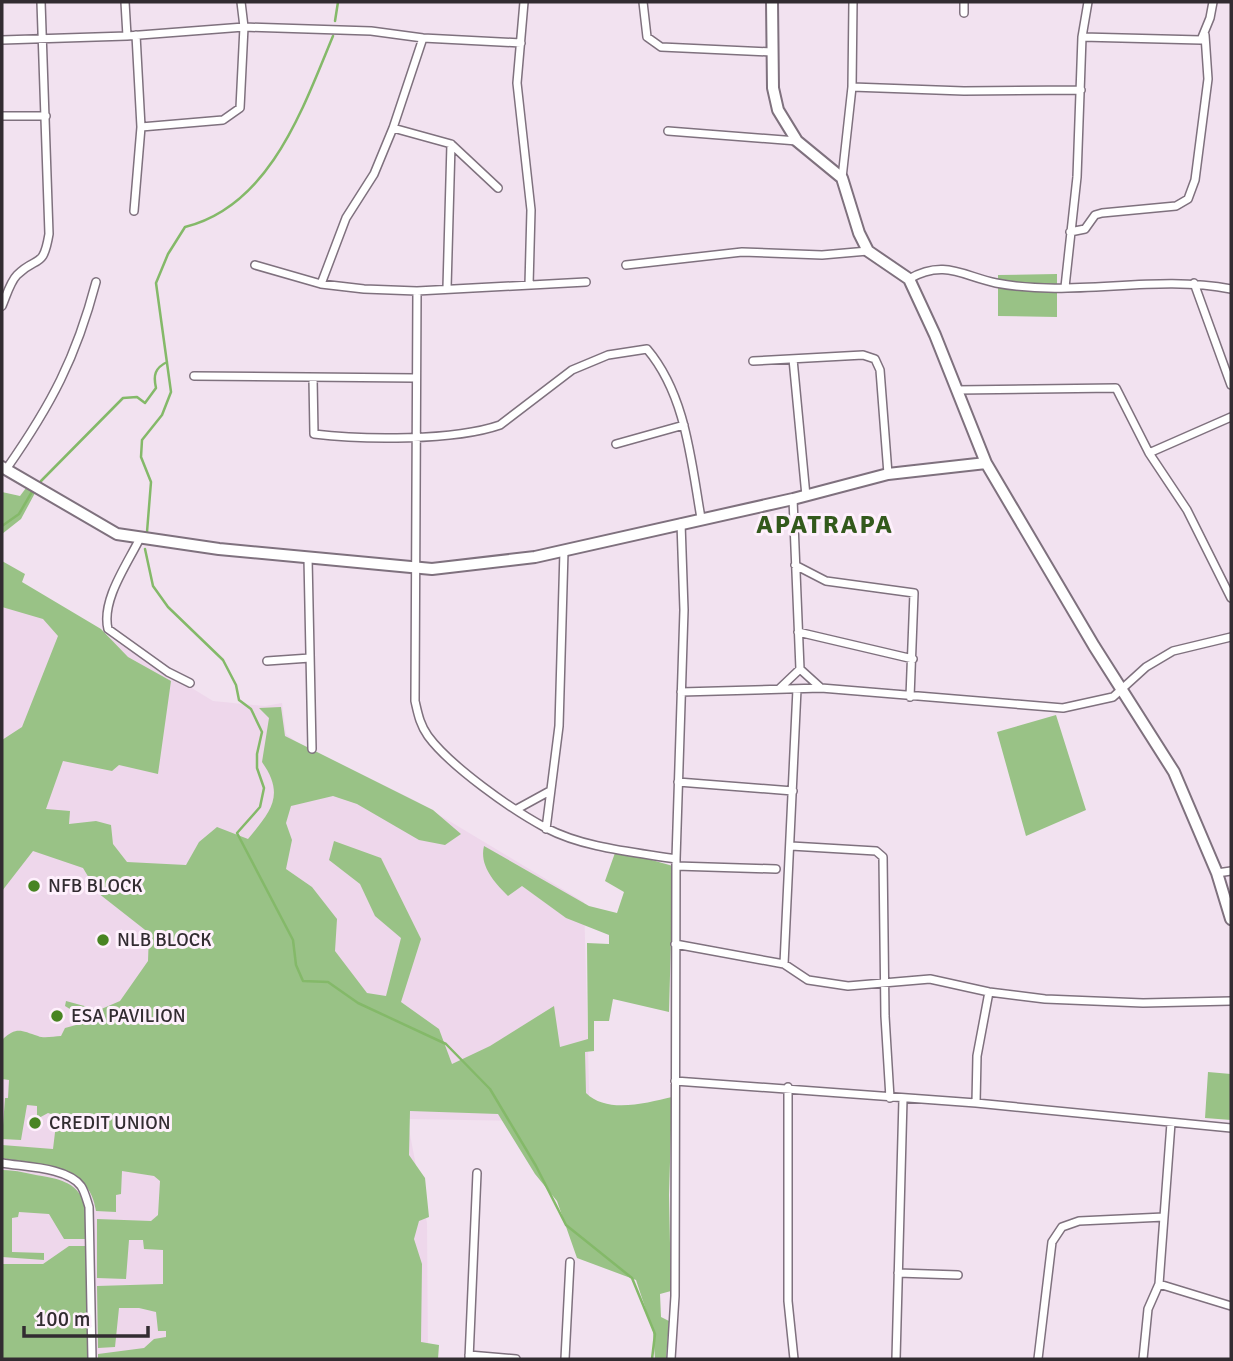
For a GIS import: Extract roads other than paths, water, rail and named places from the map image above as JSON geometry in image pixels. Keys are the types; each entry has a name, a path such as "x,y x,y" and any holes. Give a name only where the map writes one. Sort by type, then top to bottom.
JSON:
{"street":[{"path":"2,306 15,276 40,262 46,252 49,234 41,2"},
{"path":"125,2 127,36"},
{"path":"141,127 223,120 234,115 240,108 244,27 241,2"},
{"path":"524,2 517,83 531,209 528,285"},
{"path":"643,2 647,37 662,47 772,52"},
{"path":"772,2 773,88 778,110 797,141 842,178"},
{"path":"853,2 852,87 842,178 859,233 868,251 909,279 986,463 1174,772 1217,873 1231,919"},
{"path":"964,2 964,13"},
{"path":"1065,287 1081,90 1082,37 1087,2"},
{"path":"1070,232 1085,229 1096,215 1102,213 1176,206 1188,199 1195,180 1208,79 1205,35 1213,2"},
{"path":"2,40 127,36 244,27 371,31 423,38 522,43"},
{"path":"134,211 141,127 136,35"},
{"path":"1082,37 1193,42 1201,40 1205,35"},
{"path":"321,284 346,218 374,174 393,128 423,38"},
{"path":"852,87 964,91 1081,90"},
{"path":"2,116 46,116"},
{"path":"393,128 451,144 498,188"},
{"path":"668,131 797,141"},
{"path":"447,288 451,144"},
{"path":"626,265 742,252 822,255 868,251"},
{"path":"255,265 321,284 364,289 417,291 586,282"},
{"path":"909,279 934,270 956,270 996,283 1065,287 1194,283 1231,289"},
{"path":"96,282 66,373 45,413 4,468 117,534 308,558 414,568 484,564 564,551 681,522 806,496 888,474 986,463"},
{"path":"1194,283 1231,385"},
{"path":"417,291 414,568 415,701 419,721 429,737 477,782 547,829 611,848 676,862 776,869"},
{"path":"313,378 314,434 414,437 487,429 500,425 572,370 608,355 649,350 670,386 684,425 701,518"},
{"path":"753,361 863,355 875,359 880,370 888,474"},
{"path":"793,359 806,496"},
{"path":"194,376 415,377"},
{"path":"957,390 1112,387 1149,453 1187,510 1231,598"},
{"path":"1149,453 1231,417"},
{"path":"616,443 684,425"},
{"path":"793,499 800,668 821,688"},
{"path":"671,1359 675,1296 676,862 684,610 681,522"},
{"path":"140,538 114,591 107,615 108,629 157,665 190,683"},
{"path":"547,829 548,792 559,726 564,551"},
{"path":"308,558 312,750"},
{"path":"795,565 826,581 914,593 910,697"},
{"path":"799,632 913,659"},
{"path":"681,692 821,688 1063,708 1112,697 1146,667 1173,651 1231,637"},
{"path":"267,662 310,658"},
{"path":"779,689 800,668"},
{"path":"784,964 797,689"},
{"path":"678,782 793,791"},
{"path":"517,809 548,792"},
{"path":"791,846 876,851 883,857 890,1098"},
{"path":"1217,873 1231,871"},
{"path":"675,944 784,964 808,980 848,986 930,979 989,992 1112,1003 1231,1001"},
{"path":"976,1103 977,1056 989,992"},
{"path":"675,1081 788,1087 1231,1128"},
{"path":"788,1087 788,1301 794,1359"},
{"path":"896,1359 903,1099"},
{"path":"1143,1359 1148,1309 1159,1284 1171,1123"},
{"path":"2,1163 61,1174 74,1179 83,1188 89,1207 92,1359"},
{"path":"477,1173 469,1357 516,1359"},
{"path":"1038,1359 1052,1242 1062,1227 1079,1221 1164,1217"},
{"path":"565,1359 570,1262"},
{"path":"898,1273 958,1275"},
{"path":"1159,1284 1231,1306"}],"waterway":[{"path":"335,21 338,2"},
{"path":"147,532 151,482 141,457 142,440 162,415 171,392 156,283 168,254 185,227 215,216 240,198 280,151 333,36"},
{"path":"41,481 123,398 137,397 145,403 156,388 156,372 167,362"},
{"path":"2,526 19,514 33,490"},
{"path":"145,549 153,586 168,607 223,660 236,685 239,700 251,709 262,732 257,754 257,768 264,788 260,807 237,833 293,940 296,965 303,981 328,982 358,1003 446,1044 490,1089 536,1166 566,1225 632,1278 655,1334 652,1359"}],"place":[{"name":"NFB BLOCK","path":"34,886"},
{"name":"NLB BLOCK","path":"103,940"},
{"name":"ESA PAVILION","path":"57,1016"},
{"name":"CREDIT UNION","path":"35,1123"}],"district":[{"name":"APATRAPA","path":"825,525"}]}
